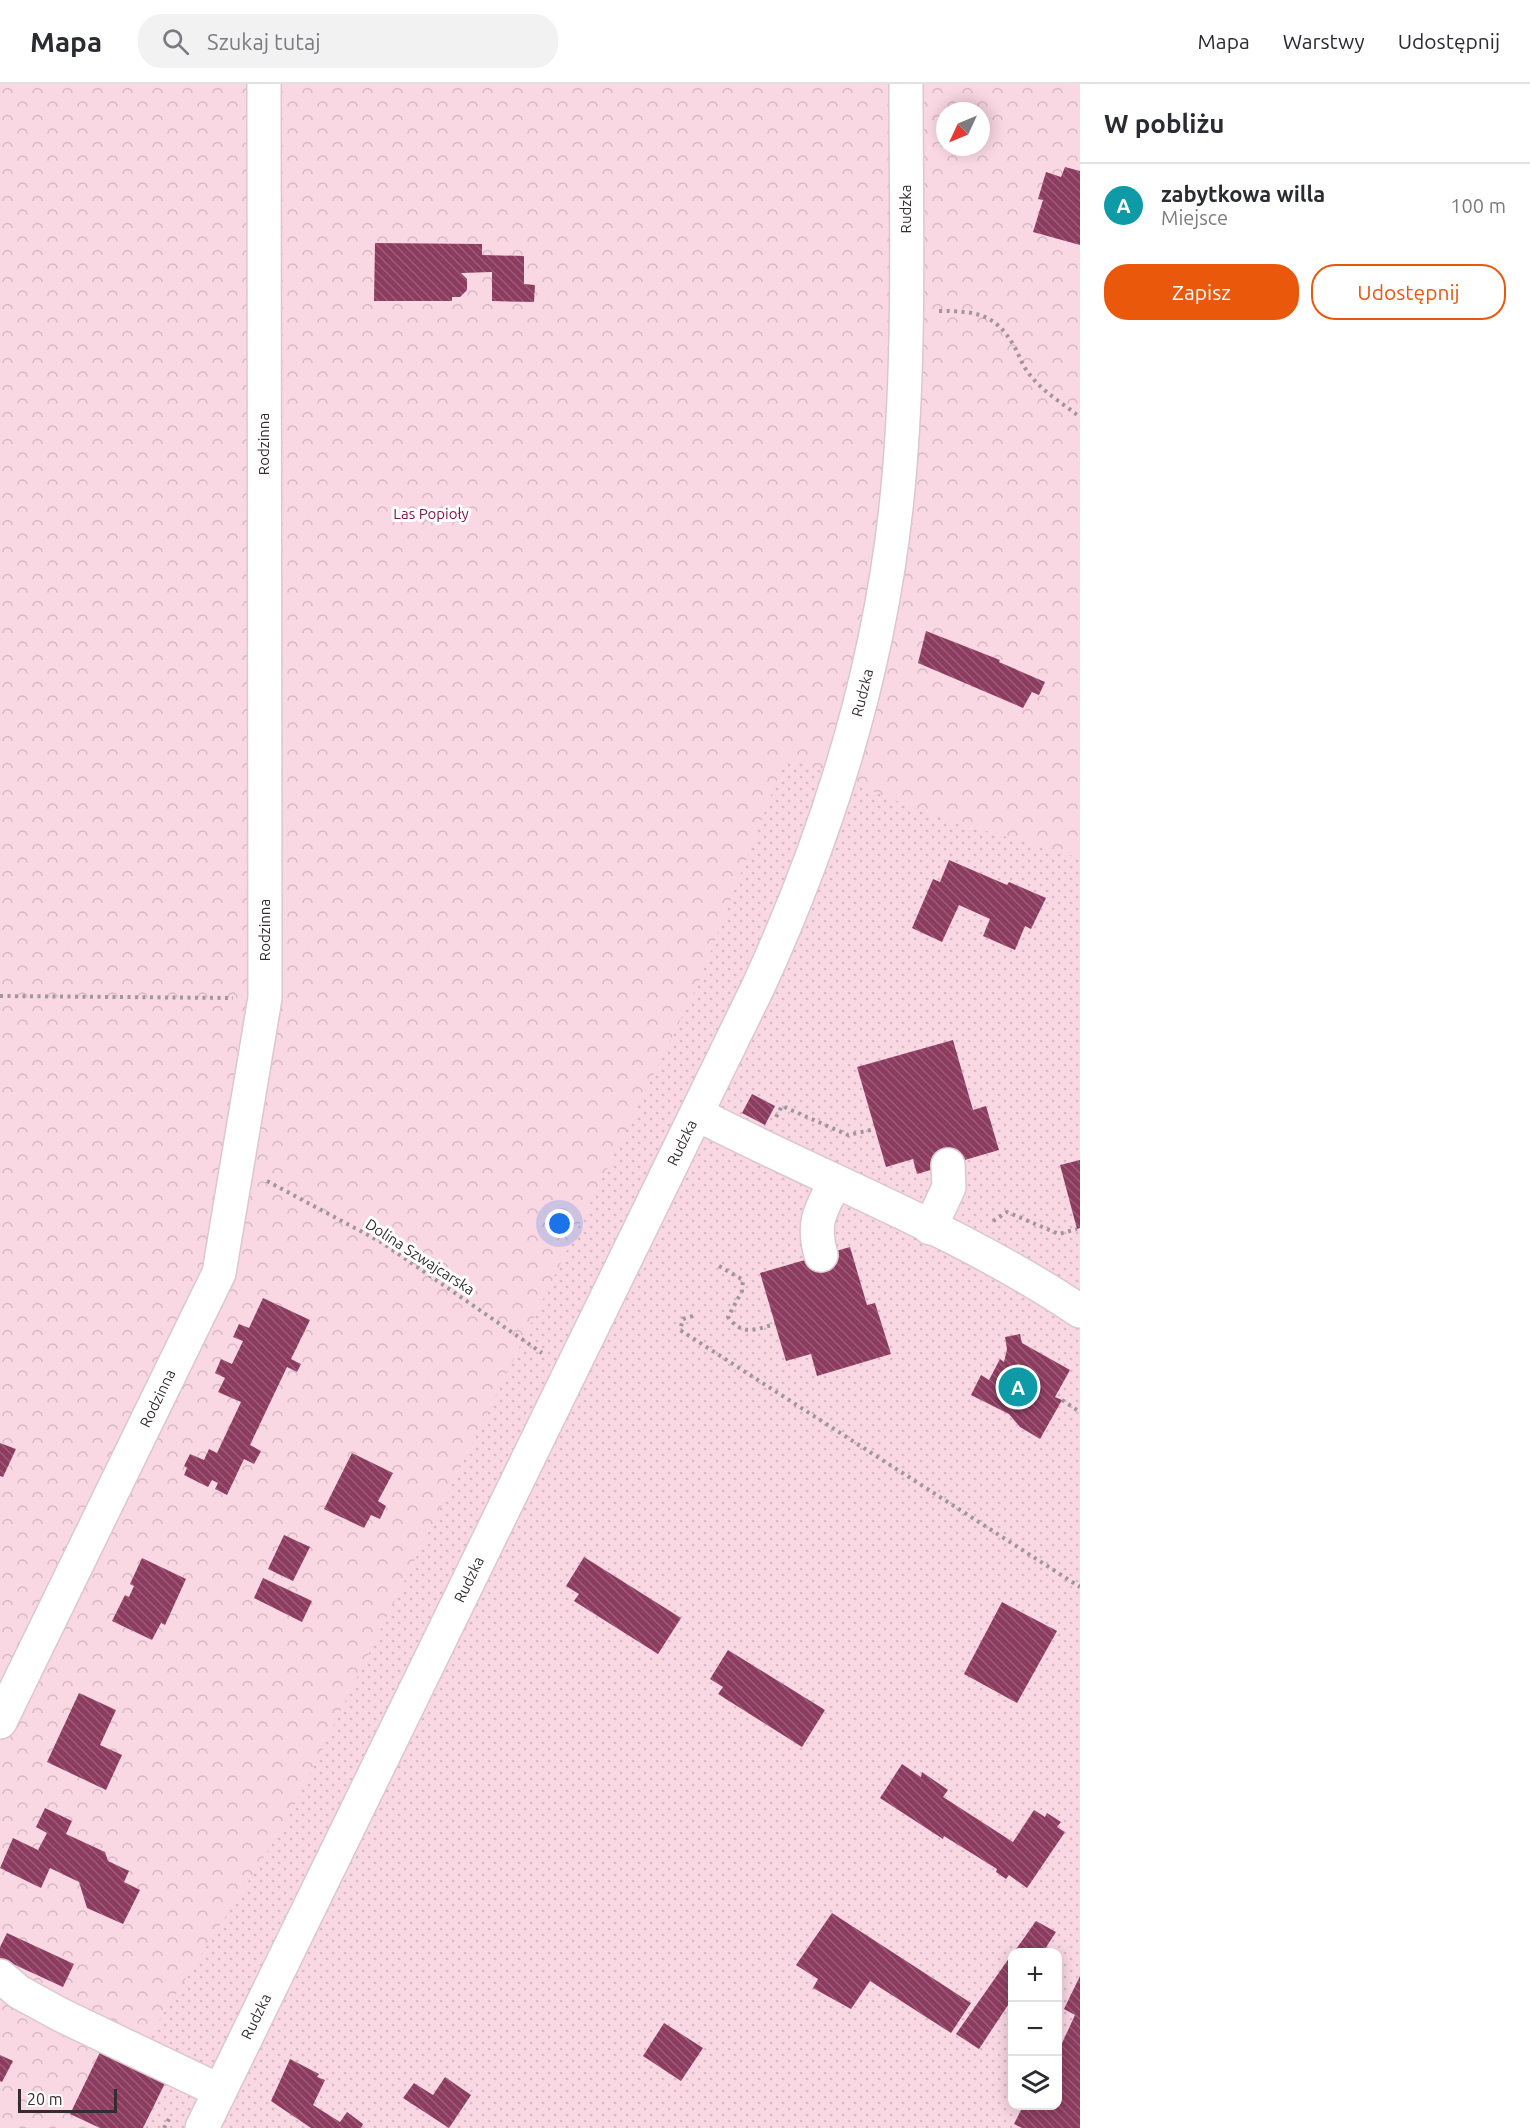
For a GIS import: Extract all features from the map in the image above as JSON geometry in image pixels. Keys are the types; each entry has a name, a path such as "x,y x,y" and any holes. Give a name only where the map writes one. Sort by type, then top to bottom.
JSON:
{"street":[{"name":"Rodzinna","path":"0,1722 219,1273 265,998 264,84"},
{"name":"Rudzka","path":"202,2128 696,1114 799,895 855,724 883,600 893,531 904,411 906,84"},
{"path":"696,1114 977,1251 1035,1281 1080,1311"},
{"path":"930,1228 949,1187 948,1165"},
{"path":"821,1256 816,1237 817,1216 835,1182"},
{"path":"0,1976 19,1992 61,2015 220,2091"}],"path":[{"path":"905,311 960,311 977,313 993,319 1005,329 1028,372 1044,390 1080,417"},
{"path":"0,996 265,998"},
{"path":"759,1146 782,1106 848,1135 875,1129"},
{"name":"Dolina Szwajcarska","path":"237,1165 381,1242 543,1353"},
{"path":"977,1251 994,1219 1007,1212 1059,1234 1077,1229"},
{"path":"719,1266 743,1280 742,1292 728,1317 736,1328 748,1332 775,1324"},
{"path":"693,1316 683,1319 680,1330 1080,1587"},
{"path":"537,1364 548,1343"},
{"path":"1062,1400 1080,1412"},
{"path":"164,2128 189,2076"}],"green space":[{"name":"Las Popioły","path":"0,84 1080,84 1080,2128 0,2128"},
{"name":"Las Popioły","path":"0,84 1080,84 1080,858 937,817 786,757 699,982 285,1824 90,2128 0,2128"}],"building":[{"path":"1065,167 1080,171 1080,245 1033,232 1043,200 1038,199 1046,172 1061,177"},
{"path":"375,243 482,244 482,255 524,256 524,284 535,285 534,302 492,301 492,272 461,273 467,279 467,290 460,297 452,297 452,301 374,301"},
{"path":"926,631 1000,660 999,662 1045,682 1039,695 1032,692 1023,708 918,663"},
{"path":"949,860 1007,885 1009,882 1046,898 1031,929 1025,926 1015,950 983,936 990,919 959,905 942,942 912,928 933,879 940,882"},
{"path":"953,1040 973,1110 986,1106 999,1150 917,1174 913,1159 886,1167 857,1067"},
{"path":"752,1094 775,1106 765,1125 742,1113"},
{"path":"1080,1160 1080,1228 1077,1229 1060,1165"},
{"path":"850,1247 867,1305 875,1303 891,1354 817,1376 811,1354 786,1361 760,1273"},
{"path":"263,1298 310,1320 291,1359 301,1364 297,1372 287,1367 250,1445 261,1451 254,1464 244,1459 227,1495 215,1489 218,1483 212,1480 208,1487 184,1475 187,1468 184,1466 190,1454 204,1460 209,1449 217,1453 241,1402 218,1392 225,1378 215,1373 221,1359 232,1364 243,1341 233,1337 239,1324 249,1328"},
{"path":"1020,1334 1022,1343 1070,1370 1055,1397 1062,1400 1040,1439 1020,1427 1009,1414 971,1395 981,1375 989,1380 1000,1359 1004,1362 1007,1349 1005,1337"},
{"path":"0,1443 16,1449 3,1477 0,1476"},
{"path":"352,1453 393,1473 378,1501 386,1506 380,1519 371,1515 364,1528 324,1509"},
{"path":"284,1535 310,1547 293,1581 268,1569"},
{"path":"584,1557 681,1618 658,1654 574,1601 579,1594 566,1586"},
{"path":"142,1558 186,1579 165,1625 161,1623 152,1640 112,1621 125,1595 129,1597 134,1586 130,1584"},
{"path":"263,1578 312,1601 302,1622 254,1598"},
{"path":"1002,1602 1057,1631 1017,1703 964,1674"},
{"path":"728,1650 825,1710 802,1747 718,1694 723,1687 710,1679"},
{"path":"79,1693 116,1710 100,1745 122,1755 106,1790 47,1762"},
{"path":"902,1764 921,1777 922,1772 948,1790 943,1797 1013,1842 1034,1810 1045,1817 1047,1813 1061,1822 1057,1827 1065,1832 1027,1888 1009,1875 1006,1879 996,1872 997,1869 944,1836 943,1839 880,1798"},
{"path":"45,1808 72,1821 66,1834 105,1852 108,1861 129,1871 124,1882 140,1890 123,1924 87,1908 79,1882 50,1868 41,1888 0,1868 13,1838 38,1850 47,1833 36,1827"},
{"path":"832,1913 971,2003 951,2033 870,1981 851,2009 813,1988 818,1979 796,1965"},
{"path":"1036,1921 1056,1932 1046,1948 1017,1948"},
{"path":"7,1933 74,1964 63,1987 0,1958 0,1947"},
{"path":"1008,1960 1008,2005 979,2049 956,2034"},
{"path":"1080,1976 1080,2128 1022,2128 1014,2124 1021,2110 1062,2110 1062,2043 1075,2015 1064,2009"},
{"path":"664,2023 703,2048 681,2081 643,2056"},
{"path":"103,2046 168,2077 143,2128 100,2128 70,2114"},
{"path":"0,2055 13,2061 2,2082 0,2081"},
{"path":"290,2059 319,2074 317,2077 325,2080 313,2105 340,2122 347,2112 363,2124 361,2128 311,2128 271,2101"},
{"path":"445,2077 471,2095 449,2128 403,2098 414,2083 433,2095"}],"place":[{"name":"zabytkowa willa","path":"1018,1387"}]}
